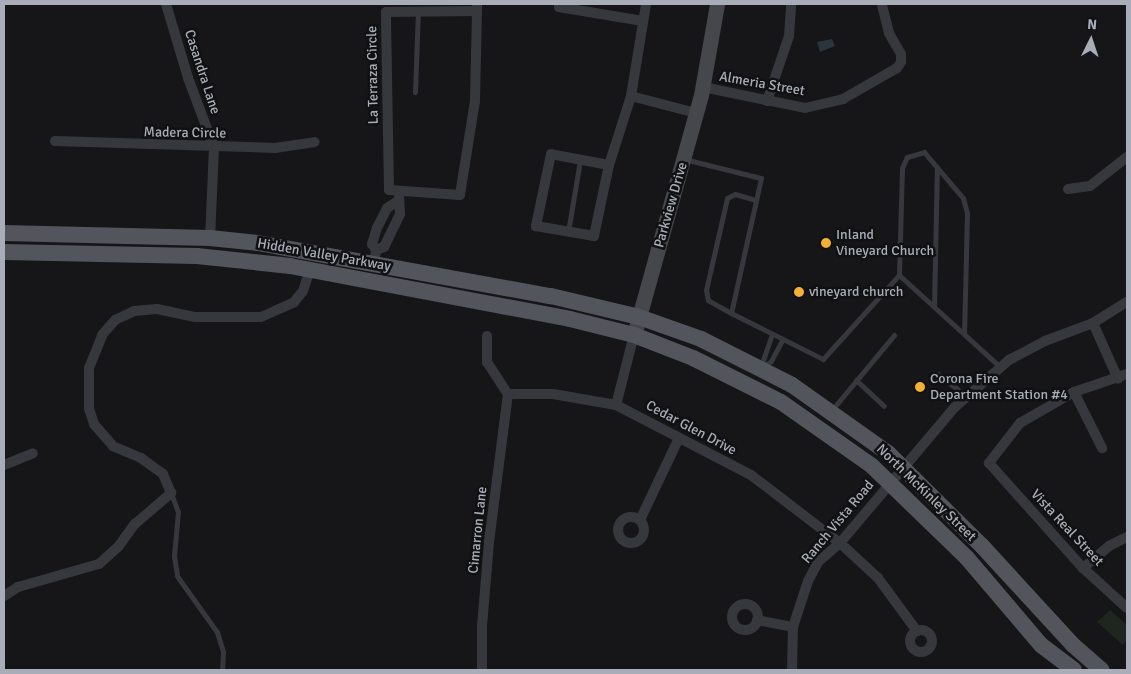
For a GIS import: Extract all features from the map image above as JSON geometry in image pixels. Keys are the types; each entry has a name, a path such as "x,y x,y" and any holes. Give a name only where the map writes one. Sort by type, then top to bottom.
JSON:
{"main road":[{"name":"Hidden Valley Parkway","path":"4,233 210,238 375,256 639,317"},
{"path":"125,254 139,246 194,247 210,238 215,246 223,249 275,256 290,266"},
{"name":"Hidden Valley Parkway","path":"4,252 214,257 290,266 415,288 634,335"},
{"path":"375,256 375,271 399,278 415,288"},
{"name":"North McKinley Street","path":"639,317 701,339 792,385 831,411 903,468 1073,645 1102,670"},
{"name":"North McKinley Street","path":"634,335 693,358 782,402 834,437 890,482 966,558 1041,645 1074,670"}],"street":[{"name":"Casandra Lane","path":"166,4 188,78 214,147 210,238"},
{"path":"559,4 559,6 643,21"},
{"path":"609,165 551,154 536,226 594,236 609,165 631,96 646,4"},
{"name":"Parkview Drive","path":"616,405 703,87 717,4"},
{"path":"766,100 789,36 791,4"},
{"name":"Almeria Street","path":"703,87 806,108 843,99 897,68 902,54 889,33 882,4"},
{"name":"La Terraza Circle","path":"477,7 475,101 460,195 399,196 389,190 386,12 418,12 477,7"},
{"path":"631,96 696,113"},
{"name":"Madera Circle","path":"55,141 275,148 314,142"},
{"path":"1068,189 1090,186 1127,156"},
{"path":"375,256 372,244 383,216 399,196"},
{"path":"375,256 384,247 400,214 399,196"},
{"path":"383,216 395,221"},
{"path":"4,596 18,587 99,564 118,547 135,524 171,493 163,474 141,458 113,446 94,424 88,387 93,351 102,335 116,320 134,312 157,309 195,317 261,317 294,302 303,291 310,269"},
{"name":"Ranch Vista Road","path":"792,670 793,627 811,575 818,562 840,543 890,482 967,397 1000,368 1045,341 1093,323 1127,302"},
{"path":"1093,323 1123,377 1074,392 1102,448"},
{"path":"487,336 487,362 508,394"},
{"name":"Vista Real Street","path":"1074,392 1020,423 989,463 1083,568 1127,608"},
{"name":"Cedar Glen Drive","path":"508,394 553,394 616,405 751,475 840,543 878,578 917,631"},
{"name":"Cimarron Lane","path":"482,670 482,626 489,542 508,394"},
{"path":"640,520 679,438"},
{"path":"4,465 33,453"},
{"path":"1083,568 1109,546 1127,537"},
{"path":"758,620 793,627"}],"lane":[{"path":"415,92 418,12"},
{"path":"756,200 735,194 728,198 706,290 708,300 782,340 823,359 898,274 902,168 907,157 924,152 963,198 967,212 964,334"},
{"path":"568,232 580,159"},
{"path":"683,159 761,178 732,312"},
{"path":"934,306 937,166"},
{"path":"898,274 1000,368"},
{"path":"761,369 772,334"},
{"path":"831,411 894,335"},
{"path":"761,369 771,361 782,340"},
{"path":"938,374 967,397"},
{"path":"856,380 884,406"},
{"path":"171,493 178,512 174,556 177,576 217,632 223,652 222,670"}],"shaded area":[{"path":"832,39 835,46 820,52 817,42"},
{"path":"1110,610 1127,625 1127,639 1123,645 1097,622"}],"place":[{"name":"Inland Vineyard Church","path":"826,243"},
{"name":"vineyard church","path":"799,292"},
{"name":"Corona Fire Department Station #4","path":"920,387"}]}
